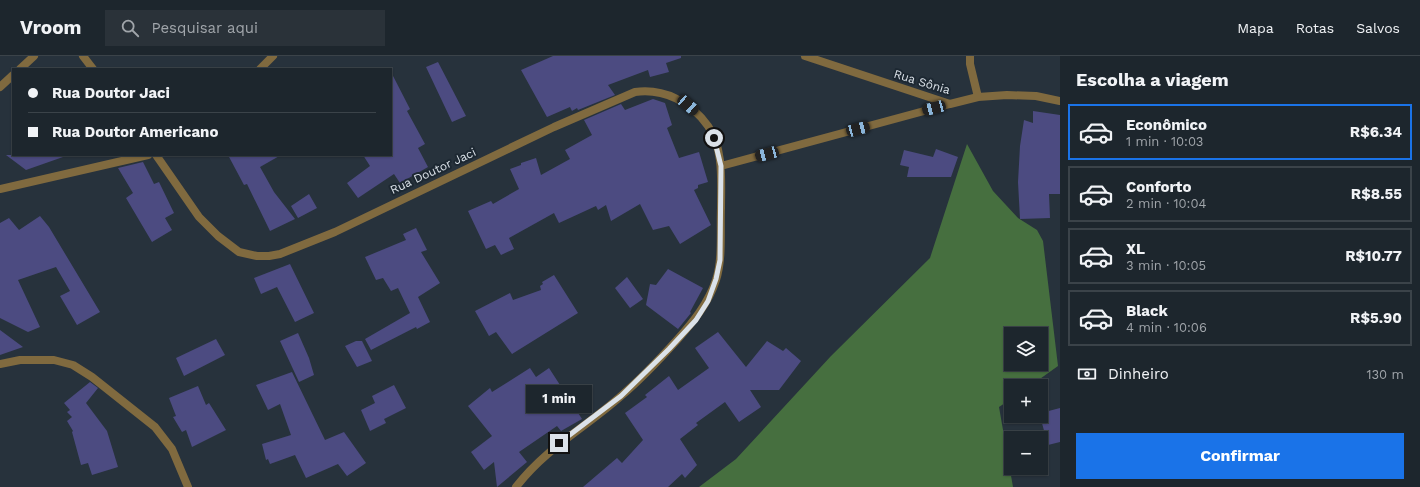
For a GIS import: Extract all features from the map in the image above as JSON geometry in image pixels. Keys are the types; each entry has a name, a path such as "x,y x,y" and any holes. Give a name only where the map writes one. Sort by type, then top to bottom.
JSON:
{"street":[{"path":"21,68 34,56"},
{"path":"83,56 92,68"},
{"path":"261,68 273,56"},
{"name":"Rua Sônia","path":"805,56 950,104 978,97 1036,96 1060,101"},
{"path":"970,56 970,64 978,97"},
{"path":"0,87 12,76"},
{"name":"Rua Doutor Jaci","path":"157,156 199,217 218,236 239,252 257,256 280,254 335,232 547,130 635,92 648,90 663,93 688,105 702,117 711,130 721,166 720,260 716,279 710,294 696,320 660,358 621,396 551,449 527,473 516,487"},
{"path":"721,166 950,104"},
{"path":"0,189 144,156"},
{"path":"0,364 20,360 54,360 73,366 92,377 155,427 172,449 188,487"}],"green space":[{"path":"967,144 993,191 1018,218 1037,230 1043,241 1058,366 1040,379 1004,379 1004,404 999,407 1004,436 1004,475 1011,475 1013,487 699,487 736,459 831,356 930,258"}],"building":[{"path":"553,56 681,56 681,58 666,63 669,72 650,77 648,70 608,85 615,95 578,110 577,108 572,111 570,107 547,117 521,70"},
{"path":"438,62 466,116 452,122 426,67"},
{"path":"392,74 410,109 407,111 425,144 418,148 428,167 400,183 394,174 358,198 347,183 370,166 364,156 392,156"},
{"path":"653,99 665,103 672,125 667,128 679,158 699,152 708,182 698,185 698,188 694,190 711,225 680,244 669,226 653,230 640,204 611,221 606,205 598,210 596,206 559,223 554,213 509,238 514,249 501,255 495,245 486,249 468,211 491,201 493,204 519,189 510,169 521,165 521,163 536,158 541,175 570,159 565,150 592,135 584,120 621,104 625,110"},
{"path":"1033,111 1060,115 1060,194 1049,194 1050,218 1020,219 1018,182 1020,146 1024,120 1033,123"},
{"path":"936,149 958,157 951,177 907,177 909,167 900,165 904,150 933,157"},
{"path":"6,155 63,156 63,157 26,170"},
{"path":"229,156 279,156 260,167 274,192 295,219 270,231 247,184 244,185"},
{"path":"143,162 154,184 159,182 174,213 165,218 172,230 152,242 126,198 133,193 118,168"},
{"path":"309,194 317,208 298,218 291,206"},
{"path":"40,216 49,227 100,312 77,325 60,296 70,291 56,267 18,280 40,327 28,332 0,318 0,223 9,218 19,230"},
{"path":"416,228 427,250 421,252 440,283 418,297 430,322 417,329 416,327 371,350 365,339 410,313 398,288 391,291 383,278 376,280 365,257 406,240 403,234"},
{"path":"290,264 314,313 295,322 277,287 261,294 254,278"},
{"path":"668,269 703,288 690,312 691,313 678,329 646,305 650,284 656,285"},
{"path":"554,275 578,313 512,354 496,332 489,336 475,311 510,293 513,300 541,290 540,286 543,284 542,282"},
{"path":"627,277 643,299 630,308 615,288"},
{"path":"0,330 23,347 0,355"},
{"path":"718,332 746,367 767,341 783,351 786,348 801,361 779,390 750,390 761,407 739,422 725,402 696,423 698,425 680,439 697,465 685,478 682,474 668,487 583,487 617,458 622,463 643,440 625,413 647,397 645,395 669,376 678,390 709,368 695,348"},
{"path":"298,333 309,358 314,375 299,382 280,341"},
{"path":"216,339 225,355 184,376 176,358"},
{"path":"356,341 362,341 372,361 357,367 345,346"},
{"path":"530,368 536,377 549,368 582,419 561,431 557,426 519,452 527,462 497,487 494,462 484,470 471,452 492,436 468,406 490,388 492,392"},
{"path":"292,372 325,440 344,432 366,463 347,476 338,464 306,478 295,455 270,464 268,459 266,460 262,444 291,435 280,404 268,410 256,385"},
{"path":"90,382 98,388 86,403 107,431 118,467 92,475 88,463 81,465 72,432 73,431 67,421 72,417 67,412 70,410 64,403"},
{"path":"394,385 406,408 384,419 386,423 370,431 361,410 375,403 372,396"},
{"path":"198,386 206,405 209,403 226,430 192,447 186,430 182,432 173,417 176,416 169,398"},
{"path":"1060,408 1060,442 1048,445 1048,431 1044,431 1042,423 1048,423 1048,411"}],"route":[{"path":"559,443 621,396 696,320 708,301 716,279 720,260 721,166 717,145 714,138"}]}
